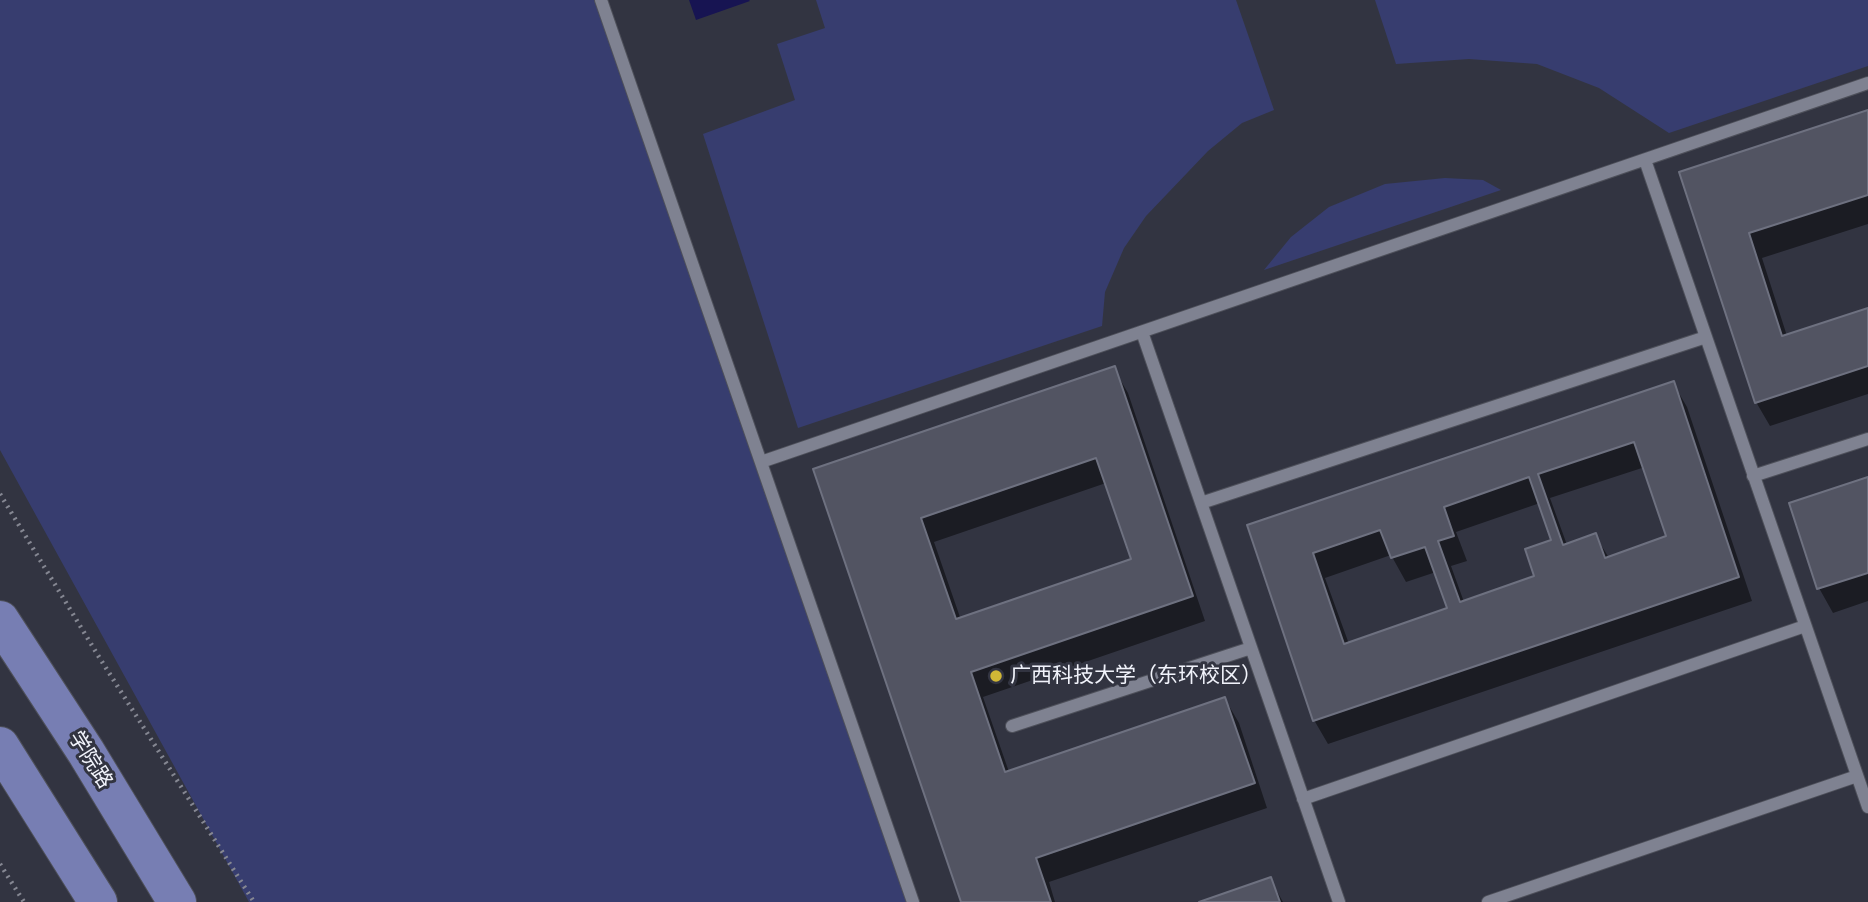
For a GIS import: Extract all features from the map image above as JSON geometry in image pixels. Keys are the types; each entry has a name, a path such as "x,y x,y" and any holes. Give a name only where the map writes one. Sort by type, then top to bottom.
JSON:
{"main road":[{"name":"学院路","path":"0,620 86,752 177,902"},
{"path":"0,747 98,902"}],"lane":[{"path":"601,0 913,902"},
{"path":"761,462 1868,83"},
{"path":"1645,160 1867,804"},
{"path":"1142,332 1339,902"},
{"path":"1201,503 1706,337"},
{"path":"1753,476 1868,439"},
{"path":"1303,799 1805,626"},
{"path":"1012,726 1251,648"},
{"path":"1488,902 1857,776"}],"path":[{"path":"0,494 99,657 254,902"},
{"path":"0,864 24,902"}],"shaded area":[{"path":"0,0 601,0 913,902 249,902 0,450"},
{"path":"689,0 749,0 750,1 696,20"},
{"path":"816,0 1236,0 1274,110 1242,123 1208,151 1146,216 1124,248 1105,292 1102,326 798,428 703,134 795,100 777,44 825,28"},
{"path":"1375,0 1868,0 1868,66 1669,133 1599,88 1537,64 1469,59 1396,64"},
{"path":"1445,178 1483,180 1501,190 1264,270 1291,237 1329,207 1385,184"}],"building":[{"path":"1868,110 1868,195 1749,233 1782,336 1868,308 1868,366 1755,403 1679,172"},
{"path":"1115,366 1193,596 971,672 1005,772 1225,697 1255,783 1036,858 1051,902 961,902 813,469","holes":["1096,458 1131,559 956,619 921,518"]},
{"path":"1674,381 1739,577 1313,721 1247,525","holes":["1634,442 1666,536 1605,558 1596,533 1563,545 1538,474","1529,477 1551,540 1525,549 1534,576 1460,602 1438,541 1454,536 1444,507","1380,530 1391,558 1425,547 1447,608 1344,644 1313,553"]},
{"path":"1868,477 1868,573 1817,589 1789,503"},
{"path":"1271,877 1280,902 1199,902"}],"place":[{"name":"广西科技大学（东环校区）","path":"996,676"}]}
